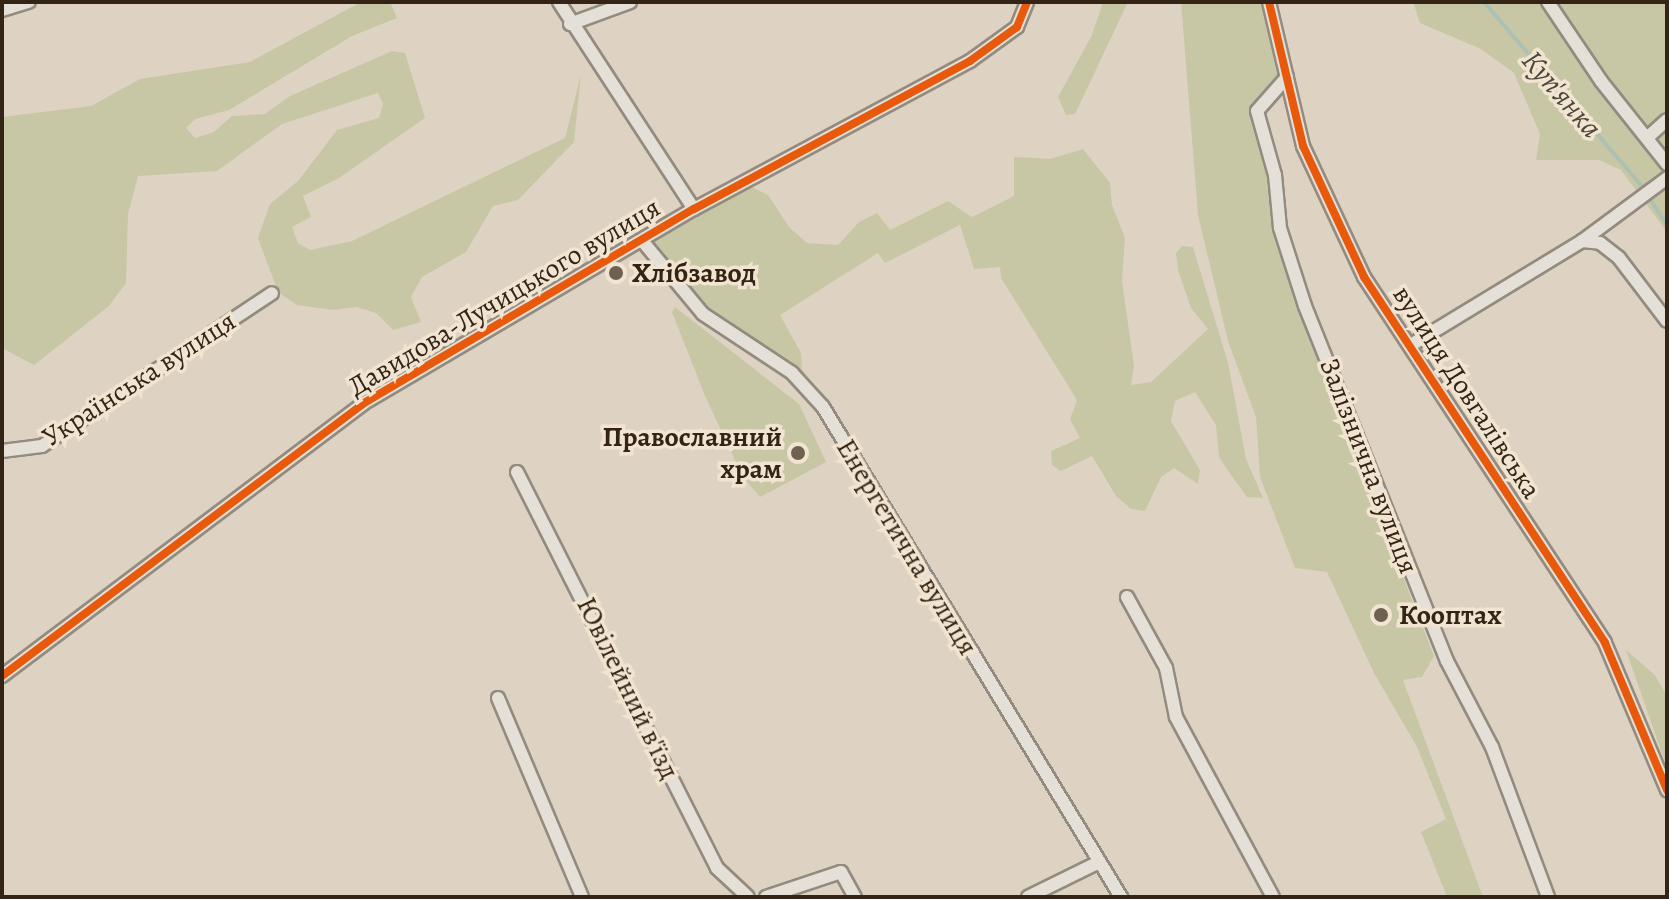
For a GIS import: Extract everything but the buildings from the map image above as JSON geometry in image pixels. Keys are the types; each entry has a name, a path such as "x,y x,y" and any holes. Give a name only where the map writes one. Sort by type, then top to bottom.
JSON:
{"street":[{"path":"559,2 570,24 694,209"},
{"path":"570,24 630,2"},
{"name":"Давидова-Лучицького вулиця","path":"2,676 364,403 644,243 694,209 970,61 1017,27 1027,2"},
{"name":"вулиця Довгалівська","path":"1269,2 1310,161 1364,277 1605,643 1667,790"},
{"path":"1548,2 1601,81 1667,164"},
{"path":"2,10 26,3"},
{"name":"Залізнична вулиця","path":"1287,77 1257,111 1275,175 1280,228 1301,293 1447,661 1492,747 1548,897"},
{"path":"1648,137 1667,120"},
{"path":"1411,345 1582,241 1667,178"},
{"path":"1582,241 1600,243 1619,258 1667,321"},
{"name":"Енергетична вулиця","path":"644,243 680,292 703,314 792,373 823,407 1097,863 1123,896"},
{"name":"Українська вулиця","path":"2,451 42,446 272,293"},
{"name":"Ювілейний в'їзд","path":"517,472 717,868 748,897"},
{"path":"1127,597 1166,668 1176,717 1273,897"},
{"path":"498,698 582,897"},
{"path":"1028,897 1097,863"},
{"path":"766,897 841,872 855,897"}],"green space":[{"path":"361,2 390,2 397,18 352,36 229,110 195,119 186,128 195,138 214,132 232,116 265,114 290,96 392,51 405,53 425,118 339,178 303,196 311,217 292,227 298,243 310,250 352,241 565,138 581,74 574,142 518,200 493,206 466,252 422,277 411,297 421,322 393,330 376,313 357,307 333,310 297,305 278,292 258,238 270,204 298,181 337,130 379,118 383,104 378,93 282,124 217,171 138,176 128,214 126,283 109,306 34,365 2,348 2,117 91,106 140,79 250,62"},
{"path":"1103,2 1128,2 1075,114 1066,115 1058,97 1092,35"},
{"path":"1181,2 1266,2 1283,73 1263,94 1281,246 1340,416 1434,656 1422,677 1403,680 1483,897 1447,897 1421,832 1446,819 1417,747 1374,673 1327,572 1295,568 1260,477 1256,417 1228,341 1198,215"},
{"path":"1413,2 1667,2 1667,232 1621,170 1599,160 1536,160 1540,134 1514,73 1481,49 1420,23"},
{"path":"1083,149 1110,183 1112,205 1125,238 1122,281 1134,366 1131,385 1151,382 1208,329 1191,308 1178,270 1176,253 1182,246 1193,247 1228,363 1246,459 1263,498 1247,497 1219,457 1216,425 1195,392 1175,401 1171,421 1200,470 1198,484 1174,468 1161,477 1145,511 1131,509 1116,496 1092,456 1061,471 1052,465 1051,451 1080,438 1070,419 1077,400 1001,278 1000,267 974,269 960,225 885,263 878,253 780,315 801,353 802,369 906,530 793,373 705,316 644,243 742,182 768,195 789,227 807,243 838,245 859,222 877,213 890,230 948,201 972,217 1014,196 1014,157 1050,159"},
{"path":"675,307 799,404 826,462 760,497 743,477 705,396 672,312"},
{"path":"1626,650 1655,675 1667,696 1667,768"}],"waterway":[{"name":"Куп'янка","path":"1484,2 1641,185"},
{"name":"Куп'янка","path":"1652,202 1667,225"}],"cycle path":[{"path":"2,676 364,403 694,209 970,61 1017,27 1027,2"},
{"path":"1269,2 1303,146 1364,277 1605,643 1667,790"}],"place":[{"name":"Хлібзавод","path":"616,273"},
{"name":"Православний храм","path":"798,453"},
{"name":"Кооптах","path":"1381,615"}]}
